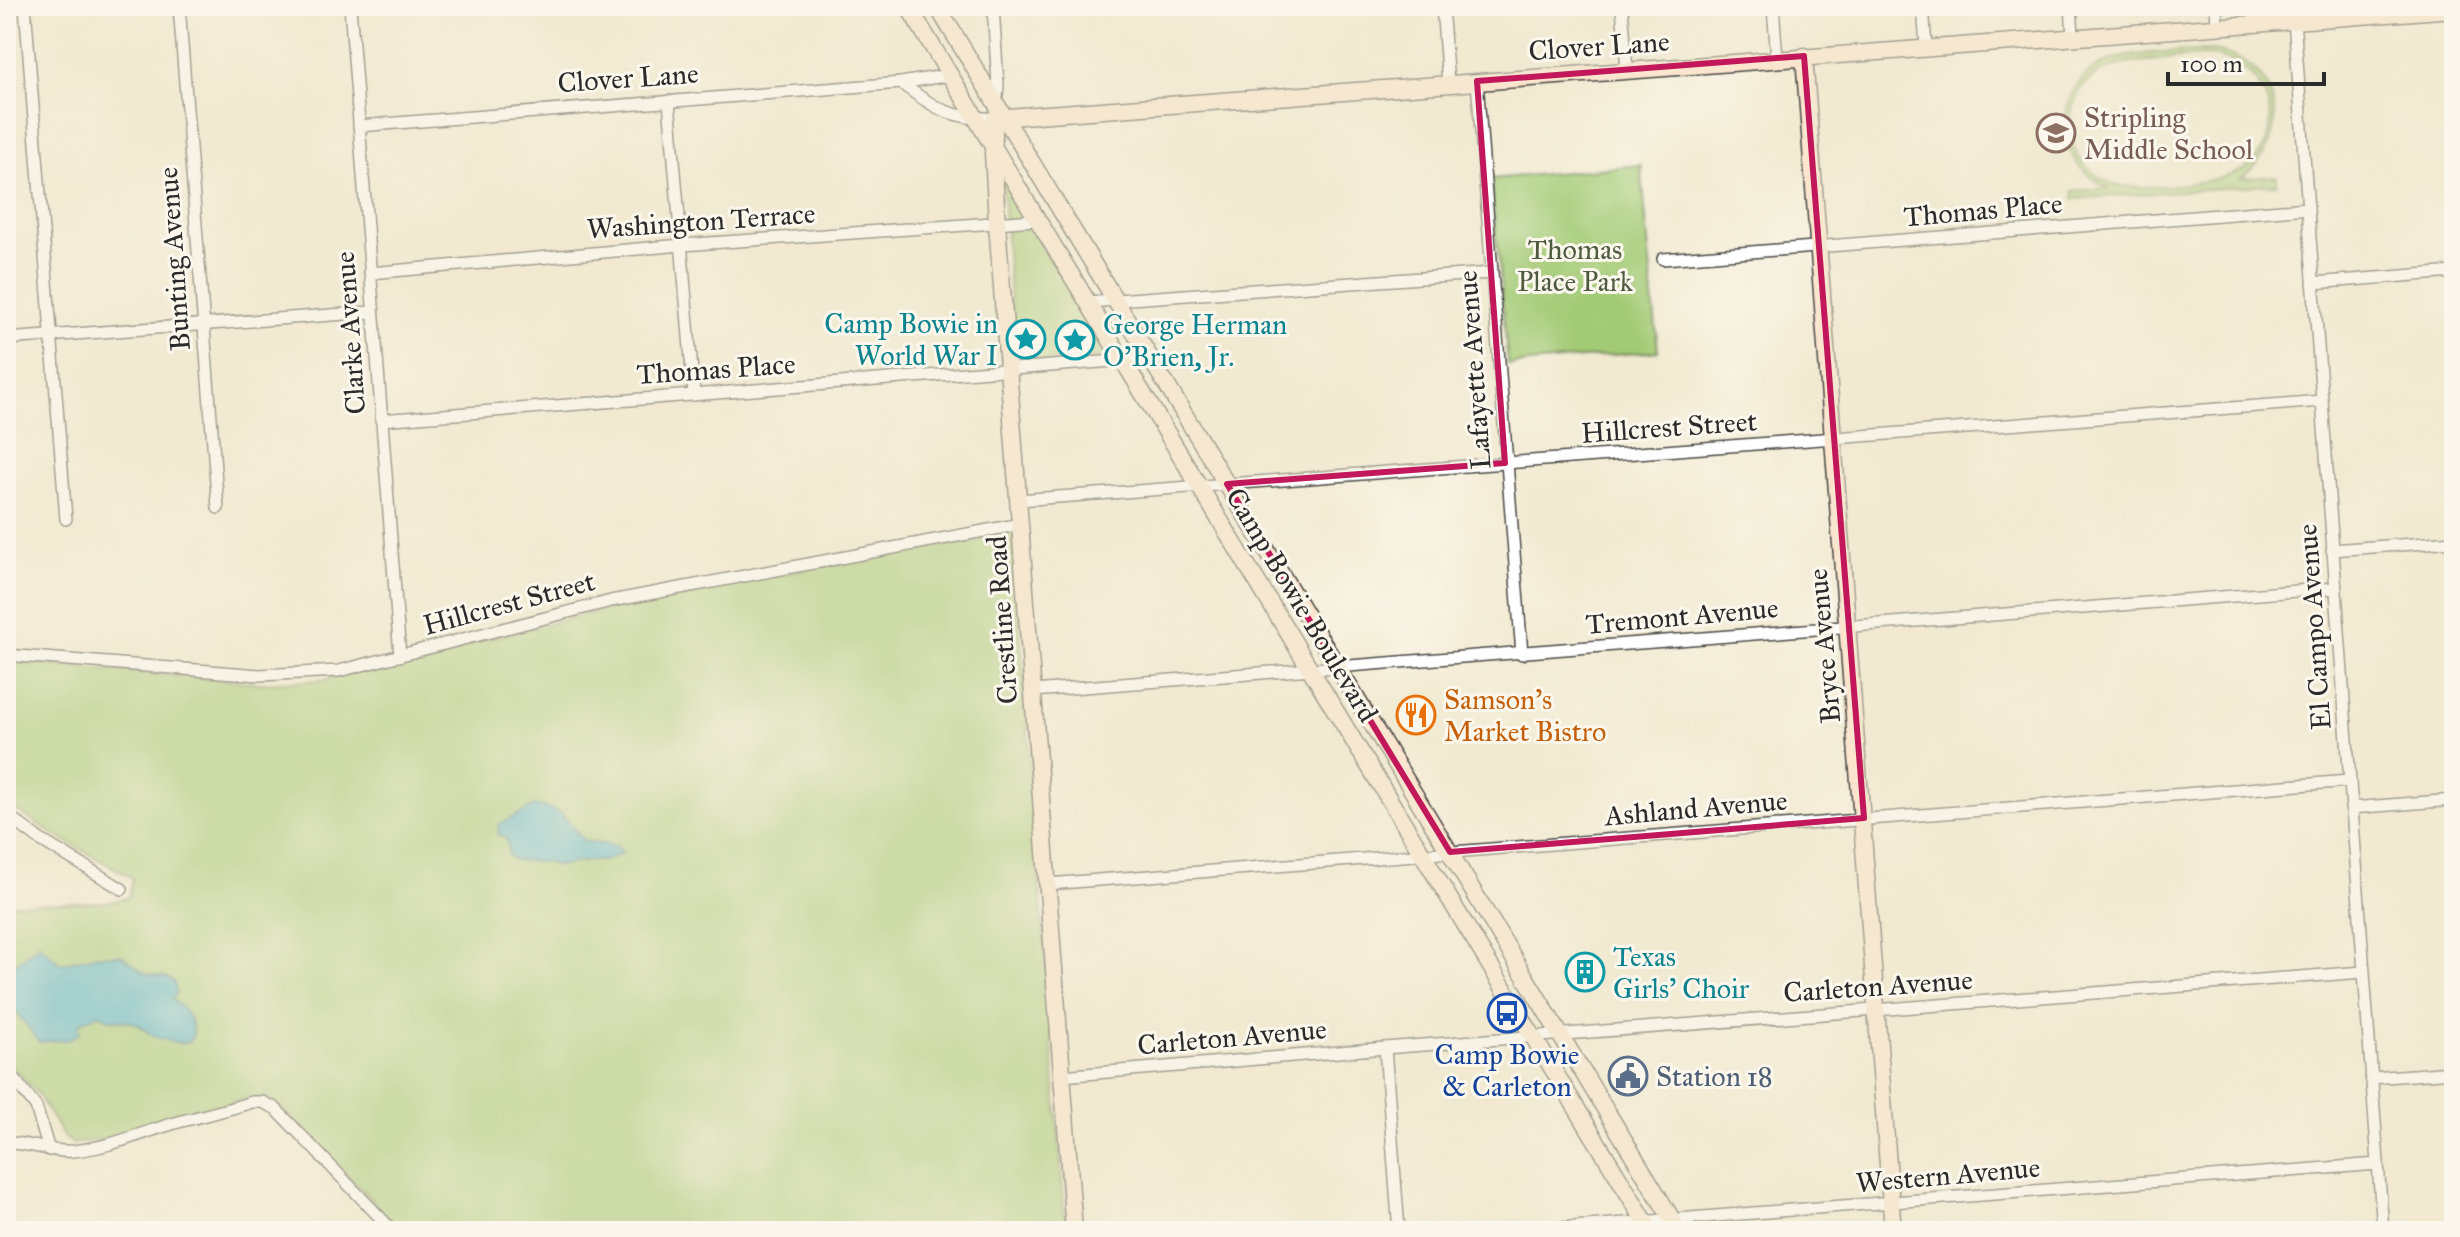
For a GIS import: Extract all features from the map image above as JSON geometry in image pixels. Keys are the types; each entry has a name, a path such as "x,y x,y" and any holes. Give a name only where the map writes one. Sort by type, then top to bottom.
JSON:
{"street":[{"path":"25,6 66,519"},
{"name":"Bunting Avenue","path":"179,6 218,508"},
{"name":"Clarke Avenue","path":"350,6 400,656"},
{"name":"Camp Bowie Boulevard","path":"908,6 1648,1227"},
{"name":"Camp Bowie Boulevard","path":"937,6 999,113 1151,358 1676,1225"},
{"name":"Crestline Road","path":"993,6 999,113 993,146 997,223 1074,1231"},
{"path":"1442,6 1448,84"},
{"path":"1622,6 1627,70"},
{"path":"1773,6 1777,59"},
{"path":"1923,6 1926,47"},
{"path":"2071,6 2073,36"},
{"path":"2216,6 2217,25"},
{"name":"Clover Lane","path":"901,83 942,111 977,119 999,113 1448,84 2294,19 2363,11 2454,9"},
{"name":"El Campo Avenue","path":"2294,19 2383,1231"},
{"name":"Bryce Avenue","path":"1804,56 1893,1231"},
{"name":"Clover Lane","path":"359,126 901,83 950,75"},
{"name":"Lafayette Avenue","path":"1477,81 1522,654"},
{"path":"669,101 694,395"},
{"name":"Thomas Place","path":"1663,259 2308,208"},
{"name":"Washington Terrace","path":"370,273 682,245 1036,220"},
{"path":"2313,283 2454,272"},
{"path":"1088,302 1491,273"},
{"path":"6,339 372,312"},
{"name":"Thomas Place","path":"381,420 1151,358"},
{"name":"Hillcrest Street","path":"1019,500 2322,401"},
{"name":"Hillcrest Street","path":"6,655 260,675 339,671 611,601 1021,524"},
{"path":"2332,550 2454,541"},
{"name":"Tremont Avenue","path":"1033,691 2335,588"},
{"name":"Ashland Avenue","path":"1048,884 2349,781"},
{"path":"2351,808 2454,800"},
{"path":"6,814 39,839 122,889"},
{"name":"Carleton Avenue","path":"1062,1076 2363,972"},
{"path":"1385,1048 1399,1231"},
{"path":"6,1068 36,1107 49,1150"},
{"path":"2371,1078 2454,1072"},
{"path":"6,1143 72,1151 113,1143 252,1102 268,1103 393,1231"},
{"path":"1588,1126 1608,1112"},
{"name":"Western Avenue","path":"1523,1231 1676,1225 1893,1203 2378,1164"}],"highlighted area":[{"path":"1804,56 1864,818 1450,852 1227,484 1505,463 1477,81"}],"green space":[{"path":"2213,51 2237,58 2254,70 2267,86 2274,104 2274,124 2269,143 2258,162 2241,178 2277,176 2277,184 2074,199 2073,191 2108,188 2082,169 2068,146 2065,118 2068,103 2083,78 2094,68 2118,58","holes":["2213,56 2232,62 2259,85 2267,100 2270,117 2269,134 2261,151 2248,166 2205,181 2130,187 2101,178 2079,157 2071,134 2072,110 2084,84 2094,76 2117,66 2144,61"]},
{"name":"Thomas Place Park","path":"1641,165 1658,351 1508,365 1491,179"},
{"path":"1002,175 1112,357 1014,363"},
{"path":"1013,533 1066,1231 405,1231 279,1105 265,1097 244,1099 115,1137 73,1144 63,1136 37,1093 6,1060 6,904 109,902 129,897 133,878 54,835 6,803 6,661 259,683 324,680 614,607 734,582"}],"water":[{"path":"536,805 560,812 584,841 617,846 622,853 605,861 558,866 515,860 508,855 508,845 505,837 498,834 498,825"},
{"path":"39,944 60,964 98,955 121,955 145,973 166,977 174,982 177,993 172,999 187,1015 193,1036 187,1043 168,1041 150,1034 135,1023 109,1019 99,1014 79,1023 80,1033 67,1040 39,1042 6,998 6,961 18,962"}],"place":[{"name":"Stripling Middle School","path":"2056,133"},
{"name":"Camp Bowie in World War I","path":"1026,339"},
{"name":"George Herman O'Brien, Jr.","path":"1075,340"},
{"name":"Samson's Market Bistro","path":"1416,715"},
{"name":"Texas Girls' Choir","path":"1585,972"},
{"name":"Camp Bowie & Carleton","path":"1507,1013"},
{"name":"Station 18","path":"1628,1076"}]}
